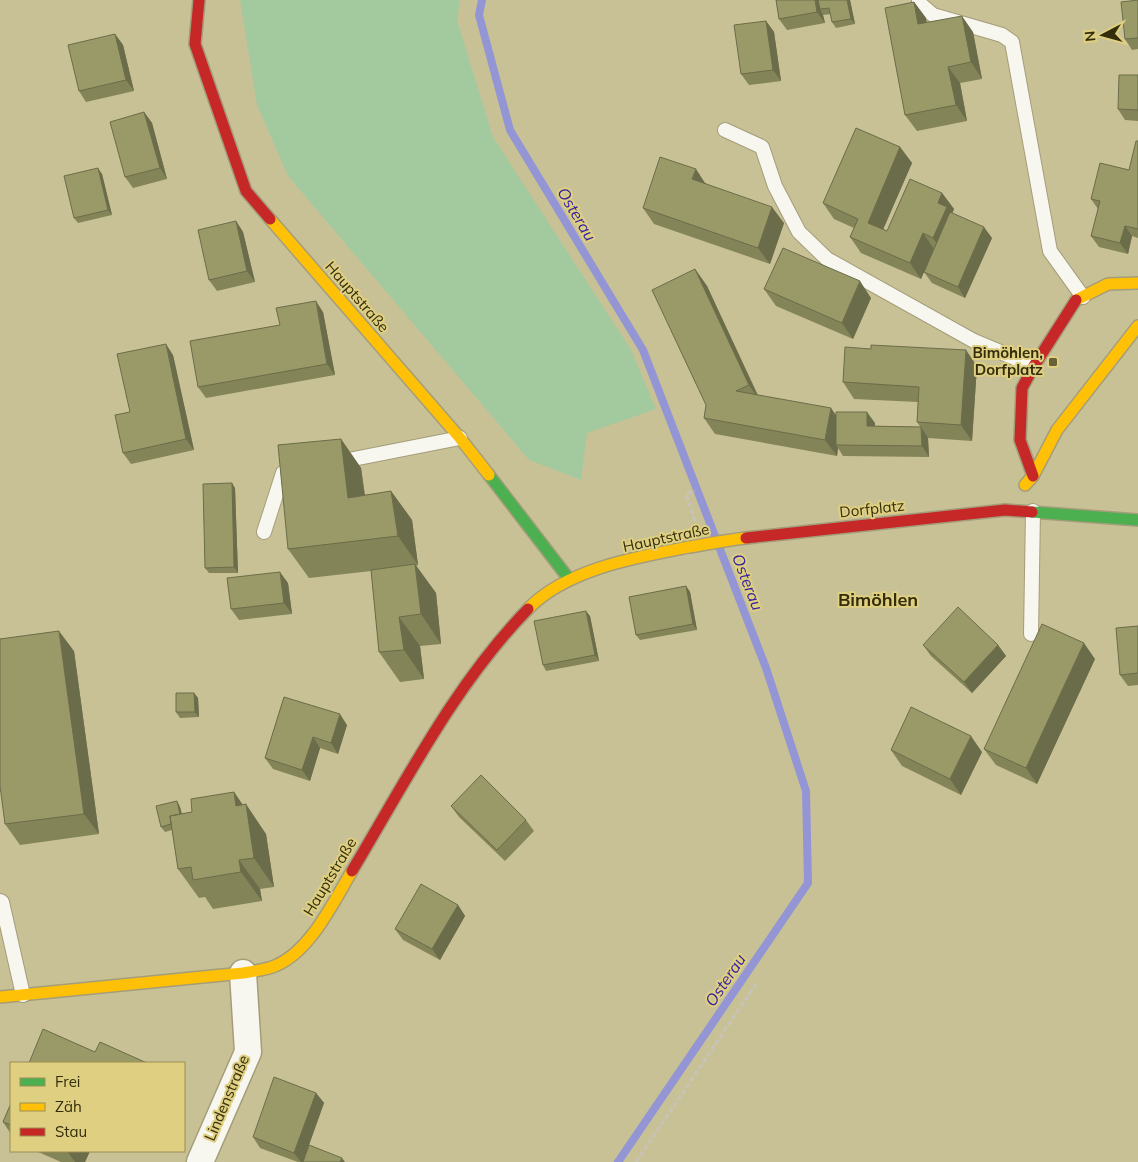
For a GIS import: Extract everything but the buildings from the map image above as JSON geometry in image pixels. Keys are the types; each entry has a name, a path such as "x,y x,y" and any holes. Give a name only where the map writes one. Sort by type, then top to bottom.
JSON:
{"street":[{"name":"Hauptstraße","path":"199,0 195,44 246,191 460,438 569,580"},
{"path":"1033,476 1020,440 1022,388 1075,301 1108,284 1138,283"},
{"path":"1005,510 1033,476 1057,430 1138,326"},
{"name":"Dorfplatz","path":"741,538 1005,510 1138,520"},
{"name":"Hauptstraße","path":"0,997 243,973 272,967 296,954 325,916 448,710 505,632 533,603 569,580 635,557 741,538"},
{"name":"Lindenstraße","path":"200,1162 248,1052 243,973"}],"lane":[{"path":"919,0 919,3 933,15 1002,35 1012,42 1050,251 1083,297"},
{"path":"725,130 762,147 775,186 799,232 827,259 974,341 1034,366"},
{"path":"264,532 283,473 460,438"},
{"path":"1031,634 1033,512"},
{"path":"0,901 2,902 23,995"}],"path":[{"path":"686,494 695,491"},
{"path":"636,1162 756,984"}],"green space":[{"path":"240,0 460,0 457,20 493,137 631,350 656,409 587,433 581,480 529,460 288,176 257,105"}],"waterway":[{"name":"Osterau","path":"482,0 479,15 510,130 643,350 766,668 806,791 808,883 618,1162"}],"traffic: fast":[{"path":"489,475 569,579"},
{"path":"1032,512 1138,520"}],"traffic: slow":[{"path":"270,219 460,438 489,475"},
{"path":"1076,300 1108,284 1138,283"},
{"path":"1025,485 1033,476 1057,430 1138,326"},
{"path":"528,609 544,595 562,584 582,574 603,567 625,560 669,551 746,538"},
{"path":"0,997 243,973 273,967 289,958 311,937 352,871"}],"traffic: jam":[{"path":"199,0 195,44 246,191 270,219"},
{"path":"1033,476 1020,440 1022,388 1076,300"},
{"path":"746,538 1005,510 1032,512"},
{"path":"352,871 412,768 454,701 477,669 528,609"}],"place":[{"name":"Bimöhlen, Dorfplatz","path":"1053,362"}],"district":[{"name":"Bimöhlen","path":"878,600"}]}
